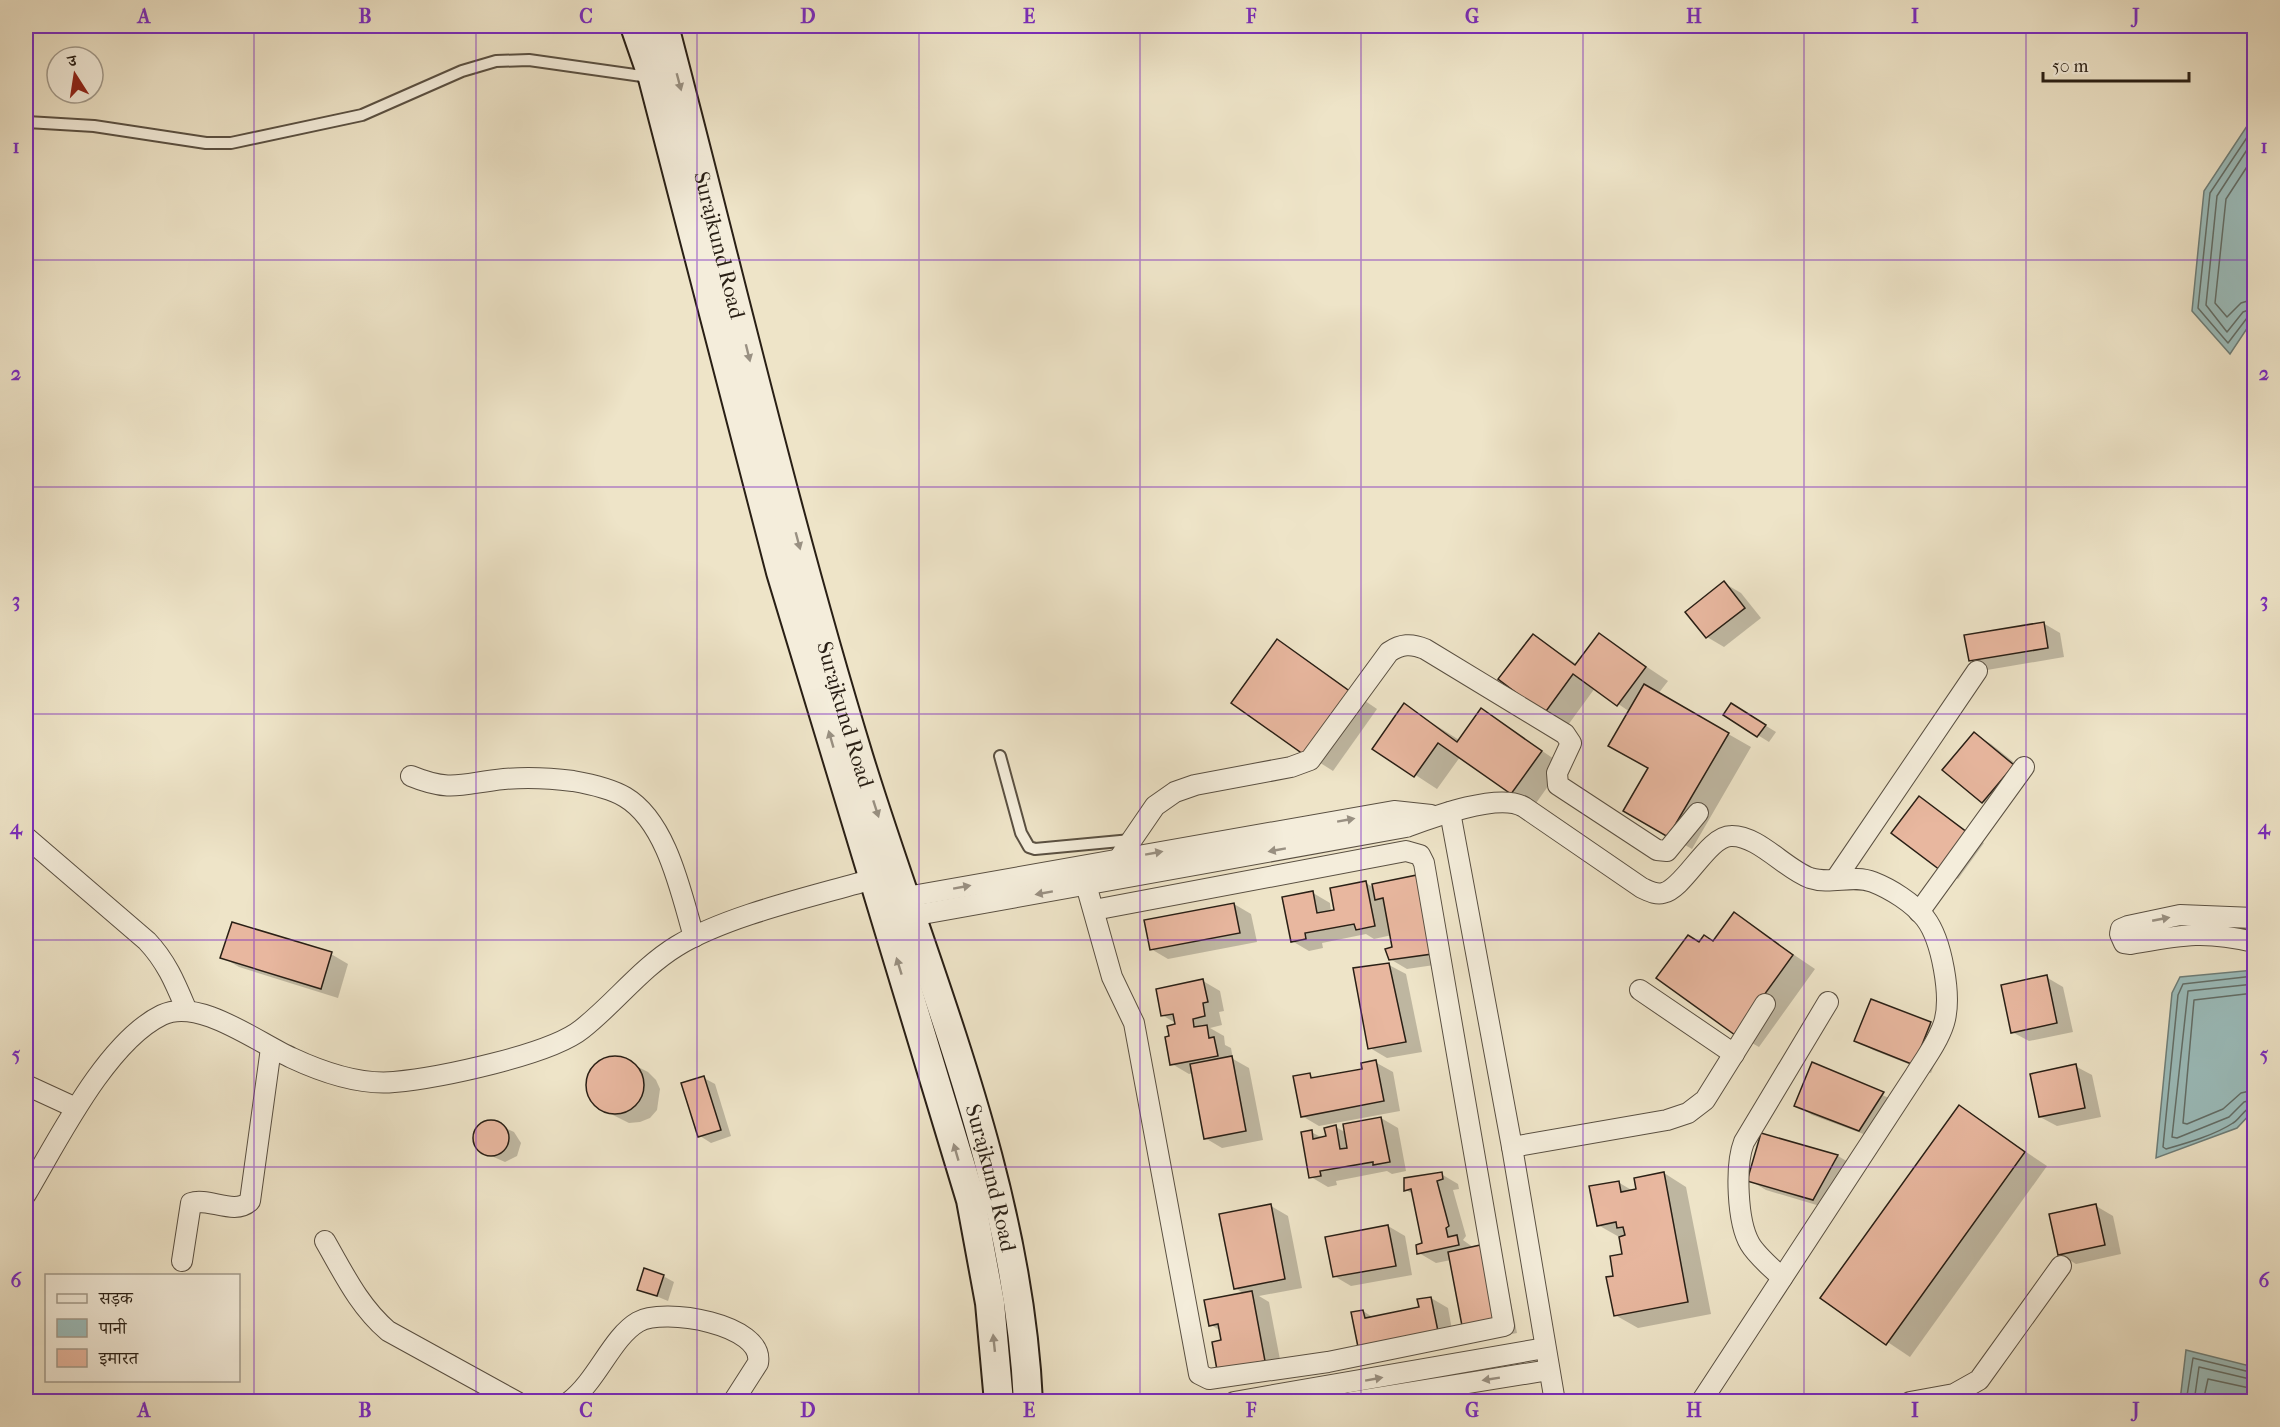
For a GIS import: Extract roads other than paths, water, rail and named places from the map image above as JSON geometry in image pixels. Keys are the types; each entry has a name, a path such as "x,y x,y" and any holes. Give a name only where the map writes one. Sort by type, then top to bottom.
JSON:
{"main road":[{"name":"Surajkund Road","path":"635,26 652,78 781,572 890,903 991,1168 1003,1221 1023,1343 1028,1401"},
{"name":"Surajkund Road","path":"664,26 890,903 971,1200 990,1303 999,1401"}],"street":[{"path":"1118,860 1155,806 1175,792 1195,785 1291,767 1310,760 1389,652 1403,645 1412,644 1425,649 1566,734 1571,743 1557,773 1558,785 1657,850 1667,851 1673,846 1698,813"},
{"path":"1835,880 1977,671"},
{"path":"1919,912 2024,767"},
{"path":"411,776 451,788 506,779 554,779 584,783 626,797 646,816 664,847 677,878 694,937"},
{"path":"26,1194 76,1108 110,1061 140,1030 160,1016 173,1011 187,1011 219,1021 309,1066 372,1082 415,1079 483,1065 569,1039 666,953 694,937 778,907 890,903 1086,886 1406,827 1443,814 1507,801 1518,803 1642,888 1655,894 1668,892 1719,840 1732,836 1746,838 1811,878 1857,879 1875,882 1919,912 1930,926 1941,958 1947,1001 1944,1022 1915,1075 1701,1401"},
{"path":"890,903 1394,811 1443,814"},
{"path":"1443,814 1512,1147 1555,1401"},
{"path":"26,837 147,941 161,956 187,1011"},
{"path":"1081,867 1112,977 1134,1023 1199,1374 1209,1379 1328,1362 1498,1329 1505,1324 1424,863 1420,855 1406,850 1094,910"},
{"path":"2254,918 2232,915 2180,915 2128,926 2121,930 2120,934 2124,943 2131,944 2178,935 2210,933 2254,942"},
{"path":"1640,990 1734,1054"},
{"path":"1782,1278 1748,1240 1738,1185 1738,1161 1744,1142 1828,1002"},
{"path":"1512,1147 1678,1118 1705,1100 1765,1004"},
{"path":"182,1261 190,1203 198,1201 237,1207 249,1201 271,1048"},
{"path":"26,1085 76,1108"},
{"path":"325,1241 359,1300 372,1317 388,1331 517,1401"},
{"path":"1910,1401 1954,1394 1979,1380 2061,1266"},
{"path":"569,1401 589,1384 627,1331 637,1322 657,1316 713,1324 737,1331 753,1344 758,1363 733,1401"},
{"path":"1357,1401 1407,1389 1545,1348"},
{"path":"1328,1362 1329,1387"},
{"path":"1234,1401 1329,1387 1407,1389 1549,1370"}],"lane":[{"path":"27,122 94,126 206,143 231,143 261,139 362,115 462,71 496,61 529,60 652,78"},
{"path":"1000,756 1021,833 1029,847 1035,849 1131,840"}],"water":[{"path":"2254,119 2254,318 2230,354 2192,311 2204,191 2249,123"},
{"path":"2254,970 2254,1110 2237,1128 2156,1158 2172,993 2180,977"},
{"path":"2186,1350 2254,1367 2254,1401 2180,1401"}]}
